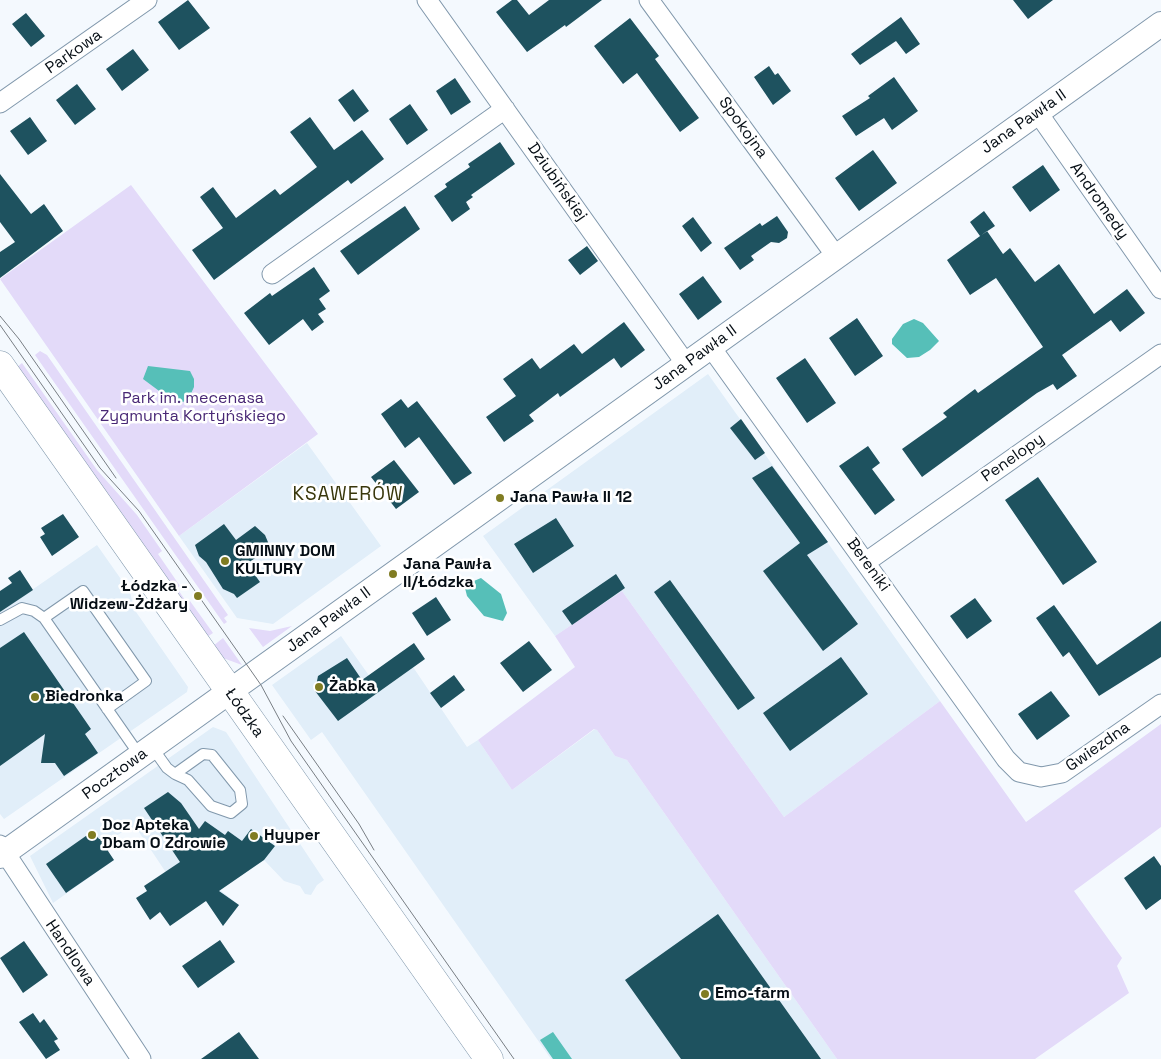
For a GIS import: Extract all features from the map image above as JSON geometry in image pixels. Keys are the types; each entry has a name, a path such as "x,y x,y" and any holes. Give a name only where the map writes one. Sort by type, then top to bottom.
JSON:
{"main road":[{"name":"Łódzka","path":"0,365 489,1059"}],"street":[{"name":"Parkowa","path":"0,103 147,0"},
{"name":"Dziubińskiej","path":"427,0 686,364"},
{"name":"Spokojna","path":"650,0 836,256"},
{"name":"Jana Pawła II","path":"229,692 1161,24"},
{"path":"272,274 505,109"},
{"name":"Andromedy","path":"1038,113 1161,289"},
{"name":"Bereniki","path":"710,346 1006,759 1019,772 1030,776"},
{"name":"Penelopy","path":"866,562 1161,354"},
{"name":"Pocztowa","path":"2,851 229,692"},
{"name":"Gwiezdna","path":"1030,776 1051,776 1062,772 1161,704"},
{"name":"Handlowa","path":"2,851 141,1059"}],"lane":[{"path":"44,618 83,591 88,598 146,681 107,708"},
{"path":"0,620 22,608 34,611 44,618 107,708 146,751 175,774 188,780 211,806 230,813 242,804 240,790 212,755 202,754 175,774"}],"shaded area":[{"path":"914,319 923,323 939,341 919,357 907,358 892,344 892,339 903,324"},
{"path":"148,366 190,371 194,379 194,387 189,398 183,402 174,402 143,379"},
{"path":"708,374 940,701 784,817 622,591 555,636 483,536"},
{"path":"307,443 381,546 273,624 237,618 179,536"},
{"path":"97,545 130,592 134,609 188,687 187,692 4,819 0,814 0,612"},
{"path":"481,578 501,594 507,613 503,621 484,616 467,596 465,588 469,583"},
{"name":"Emo-farm","path":"341,636 380,691 413,667 467,747 478,740 512,790 595,729 597,730 615,756 627,760 837,1059 551,1059 322,732 311,740 272,685"},
{"path":"213,727 226,732 324,880 317,885 311,895 305,894 300,886 284,881 264,860 220,890 239,905 223,926 187,872 167,874 137,829 130,827 110,840 108,851 114,860 53,903 30,856"},
{"path":"553,1032 572,1059 553,1059 540,1040"}],"green space":[{"name":"Park im. mecenasa Zygmunta Kortyńskiego","path":"131,185 318,434 179,536 0,279"},
{"path":"40,351 47,355 228,615 224,618 227,622 224,624 35,355"},
{"path":"22,363 97,470 137,515 162,551 158,554 180,586 177,588 187,603 190,601 213,633 207,637 17,367"},
{"path":"622,591 784,817 940,701 1026,822 1161,724 1161,827 1074,891 1122,958 1117,966 1129,993 1035,1059 837,1059 627,760 615,756 597,730 594,729 512,790 478,740 575,667 555,636"},
{"path":"292,626 263,647 249,628 270,631"},
{"path":"223,638 242,665 223,658 213,646"}],"building":[{"path":"188,0 210,28 179,50 158,22"},
{"path":"512,0 517,0 529,15 549,0 602,0 566,27 565,25 527,52 496,12"},
{"path":"1013,0 1053,0 1028,19"},
{"path":"26,13 45,36 31,47 12,24"},
{"path":"901,17 920,44 906,54 896,41 860,65 851,54"},
{"path":"630,18 659,56 655,59 699,118 680,132 637,73 623,84 594,46"},
{"path":"133,49 149,70 122,91 106,69"},
{"path":"769,66 775,75 778,73 791,91 773,105 754,77"},
{"path":"894,77 918,111 892,130 884,118 856,136 842,116 870,98 868,96"},
{"path":"455,78 471,102 451,115 436,91"},
{"path":"77,84 96,109 75,125 56,100"},
{"path":"353,89 369,111 354,122 338,100"},
{"path":"410,104 428,130 407,145 389,119"},
{"path":"30,117 47,141 28,155 10,131"},
{"path":"310,117 334,150 362,130 384,159 351,184 348,180 214,280 192,250 223,228 200,197 213,187 236,218 275,189 280,195 317,167 290,132"},
{"path":"500,142 515,164 471,195 473,197 466,202 470,209 452,222 434,196 447,187 445,184 470,167 468,164"},
{"path":"873,150 897,183 859,211 835,178"},
{"path":"1043,165 1060,190 1030,212 1012,187"},
{"path":"0,174 31,214 44,204 63,231 0,278 0,252 15,242 0,222"},
{"path":"405,206 420,229 358,275 340,251"},
{"path":"984,211 995,226 980,236 970,222"},
{"path":"777,216 788,232 787,238 779,243 771,242 751,256 754,260 740,270 724,248 760,223 762,226"},
{"path":"693,217 712,243 701,252 682,226"},
{"path":"987,231 1003,254 1010,248 1035,282 1059,264 1094,314 1127,289 1145,313 1120,332 1111,320 1062,355 1077,376 1057,390 1053,384 1037,393 922,477 902,449 947,417 943,413 975,389 978,393 1043,347 996,278 970,295 947,260"},
{"path":"587,246 598,261 580,275 568,260"},
{"path":"314,267 330,291 319,299 326,309 318,314 324,322 312,331 303,319 269,345 244,313 270,293 272,296"},
{"path":"703,276 722,302 698,320 679,294"},
{"path":"857,318 883,356 855,376 829,338"},
{"path":"624,322 645,350 621,368 614,358 560,397 558,393 529,415 534,421 504,442 486,417 516,396 503,379 532,358 540,369 574,344 582,354"},
{"path":"805,358 836,403 807,423 776,378"},
{"path":"401,399 408,408 417,401 472,473 454,485 419,437 405,448 381,414"},
{"path":"741,419 765,453 755,460 730,428"},
{"path":"868,446 880,463 872,469 895,500 875,515 839,466"},
{"path":"394,460 419,492 396,509 371,477"},
{"path":"772,466 828,542 807,555 858,624 823,651 763,571 800,543 752,478"},
{"path":"1038,477 1097,562 1063,585 1005,500"},
{"path":"63,514 79,537 52,556 40,537 45,534 41,528"},
{"path":"556,518 574,546 533,573 514,544"},
{"name":"GMINNY DOM KULTURY","path":"224,524 236,540 255,526 265,535 270,547 247,564 260,582 237,598 234,594 223,589 206,562 199,556 195,545"},
{"path":"20,570 33,590 0,612 0,591 12,583 8,578"},
{"path":"616,574 625,588 572,625 562,611"},
{"path":"670,580 755,698 738,710 654,592"},
{"path":"436,597 451,620 427,636 412,613"},
{"path":"975,598 992,621 967,639 950,616"},
{"path":"1054,605 1097,665 1161,621 1161,657 1099,696 1069,652 1063,657 1036,618"},
{"name":"Biedronka","path":"24,632 91,729 85,734 98,753 64,776 55,763 41,763 45,734 0,766 0,648"},
{"path":"529,641 552,670 523,692 500,663"},
{"path":"414,643 425,659 338,721 315,691 318,676 347,658 362,680"},
{"path":"841,657 868,694 790,751 763,713"},
{"path":"454,675 465,690 441,708 430,693"},
{"path":"1051,691 1070,716 1037,740 1018,714"},
{"path":"168,792 181,803 199,829 205,821 225,835 228,831 242,841 251,829 275,846 264,860 219,891 239,905 223,926 206,901 170,926 160,912 150,920 136,898 147,891 144,886 180,862 144,808"},
{"path":"93,831 99,839 110,840 108,851 114,860 66,893 46,864"},
{"path":"1154,856 1161,866 1161,899 1146,910 1124,878"},
{"name":"Emo-farm","path":"718,914 821,1059 681,1059 625,980"},
{"path":"220,940 235,962 198,988 182,966"},
{"path":"24,941 48,975 23,993 0,958"},
{"path":"33,1013 40,1023 44,1019 58,1039 54,1041 60,1050 46,1059 19,1022"},
{"path":"239,1032 259,1059 201,1059"}],"tram line":[{"path":"0,316 19,339 116,478"},
{"path":"0,325 100,468 139,511 261,685 291,741 514,1059"},
{"path":"283,716 359,824 374,850"}],"place":[{"name":"Jana Pawła II 12","path":"500,498"},
{"name":"GMINNY DOM KULTURY","path":"225,561"},
{"name":"Jana Pawła II/Łódzka","path":"393,574"},
{"name":"Łódzka - Widzew-Żdżary","path":"198,596"},
{"name":"Żabka","path":"319,687"},
{"name":"Biedronka","path":"35,697"},
{"name":"Doz Apteka Dbam O Zdrowie","path":"92,835"},
{"name":"Hyyper","path":"254,836"},
{"name":"Emo-farm","path":"705,994"}],"district":[{"name":"KSAWERÓW","path":"348,495"}]}
